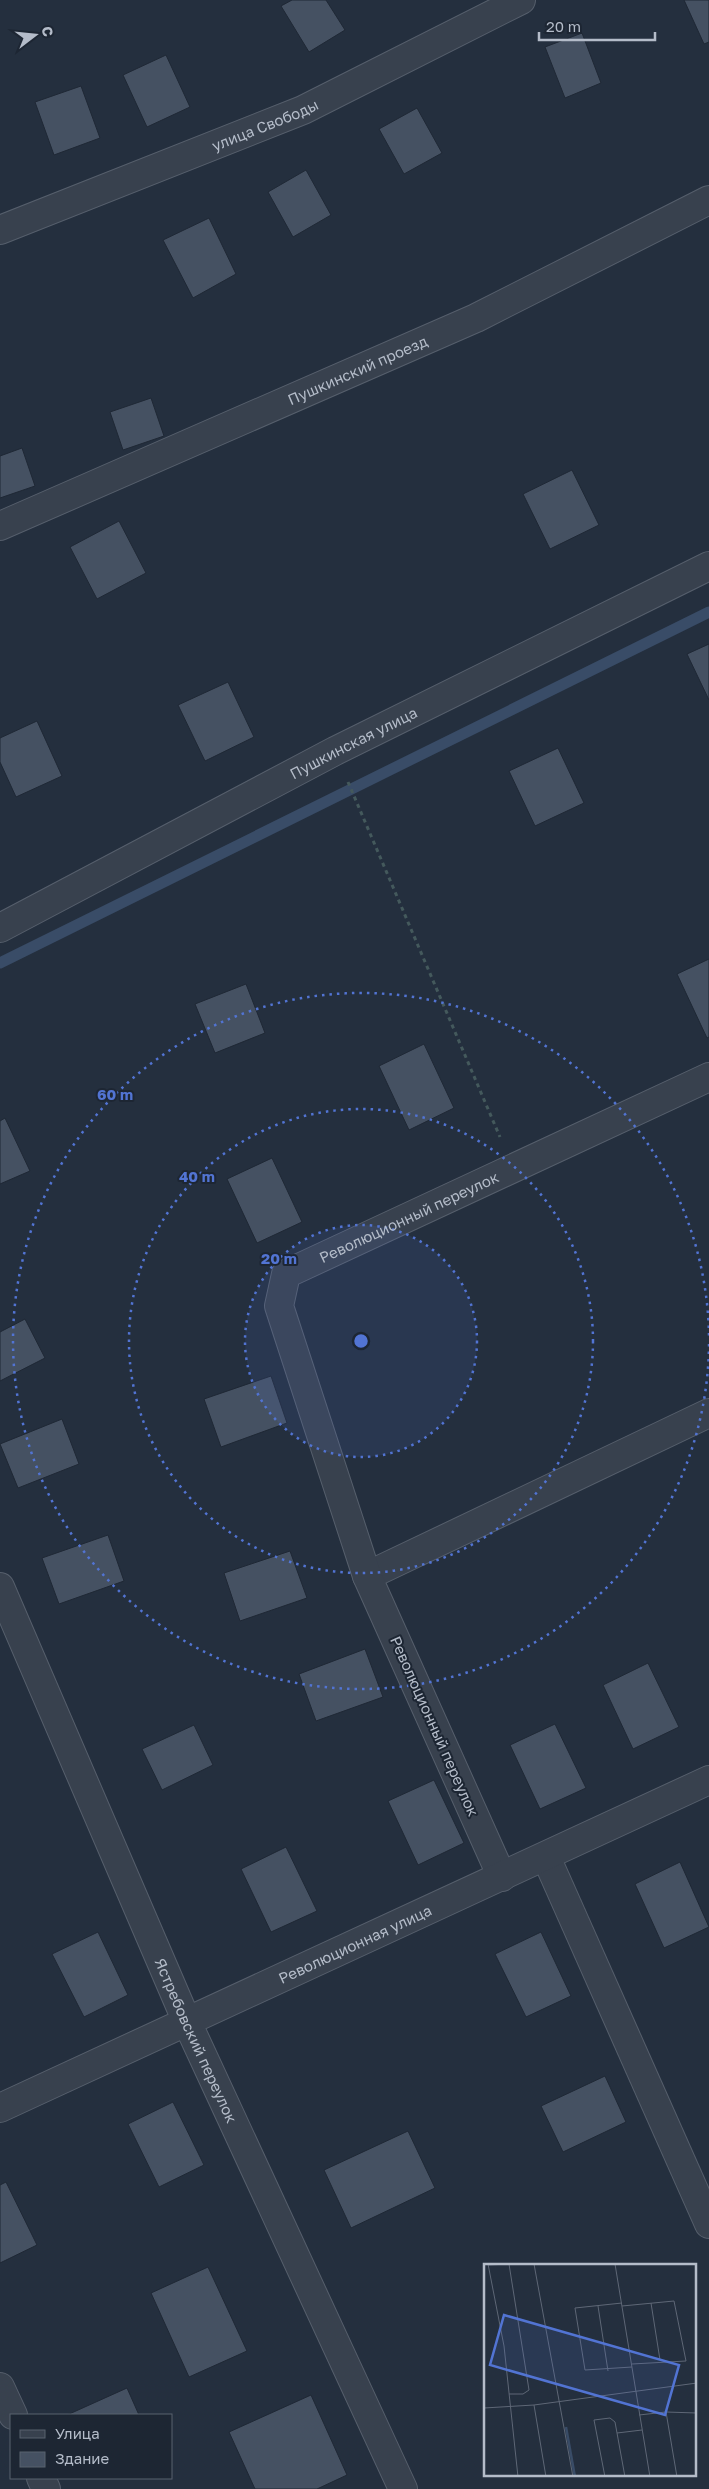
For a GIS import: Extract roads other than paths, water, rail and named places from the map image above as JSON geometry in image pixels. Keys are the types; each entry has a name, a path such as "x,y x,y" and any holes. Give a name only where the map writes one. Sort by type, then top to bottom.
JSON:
{"street":[{"name":"улица Свободы","path":"0,230 303,110 522,0"},
{"name":"Пушкинский проезд","path":"0,526 476,318 709,200"},
{"name":"Пушкинская улица","path":"0,928 335,751 709,566"},
{"name":"Революционный переулок","path":"502,1877 367,1576 279,1306 286,1274 709,1077"},
{"path":"367,1576 709,1414"},
{"name":"Ястребовский переулок","path":"0,1587 187,2022 403,2489"},
{"name":"Революционная улица","path":"0,2108 709,1780"},
{"path":"546,1857 708,2218"},
{"path":"0,2386 13,2414"}],"waterway":[{"path":"0,963 709,612"}]}
